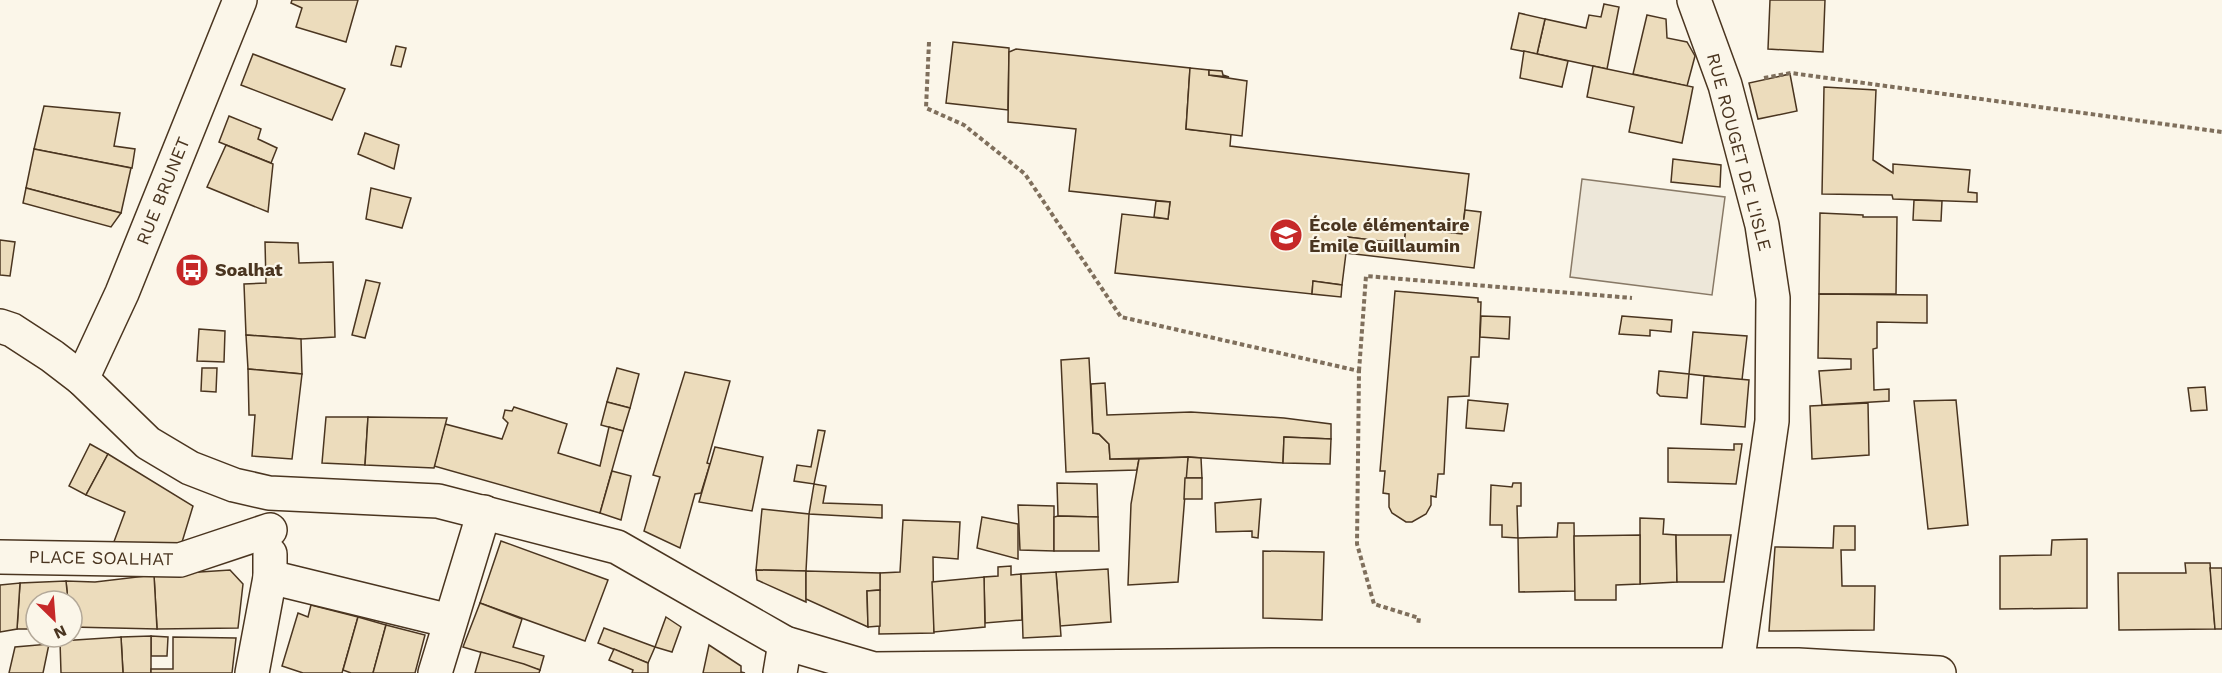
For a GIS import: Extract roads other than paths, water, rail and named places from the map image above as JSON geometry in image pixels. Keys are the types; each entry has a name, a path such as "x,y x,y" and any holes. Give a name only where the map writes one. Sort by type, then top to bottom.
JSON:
{"street":[{"name":"RUE BRUNET","path":"82,379 122,293 240,0"},
{"name":"RUE ROUGET DE L'ISLE","path":"1694,0 1725,85 1762,225 1773,298 1772,422 1737,665"},
{"path":"0,326 12,330 52,356 82,379 148,443 190,468 234,485 269,493 438,501 618,547 782,658 874,669 1798,665 1939,673"},
{"path":"252,673 270,577 269,493"},
{"path":"435,673 484,512"},
{"name":"PLACE SOALHAT","path":"0,557 180,560 270,530"},
{"path":"270,577 450,621"}],"place":[{"name":"École élémentaire Émile Guillaumin","path":"1286,235"},
{"name":"Soalhat","path":"192,270"}]}
